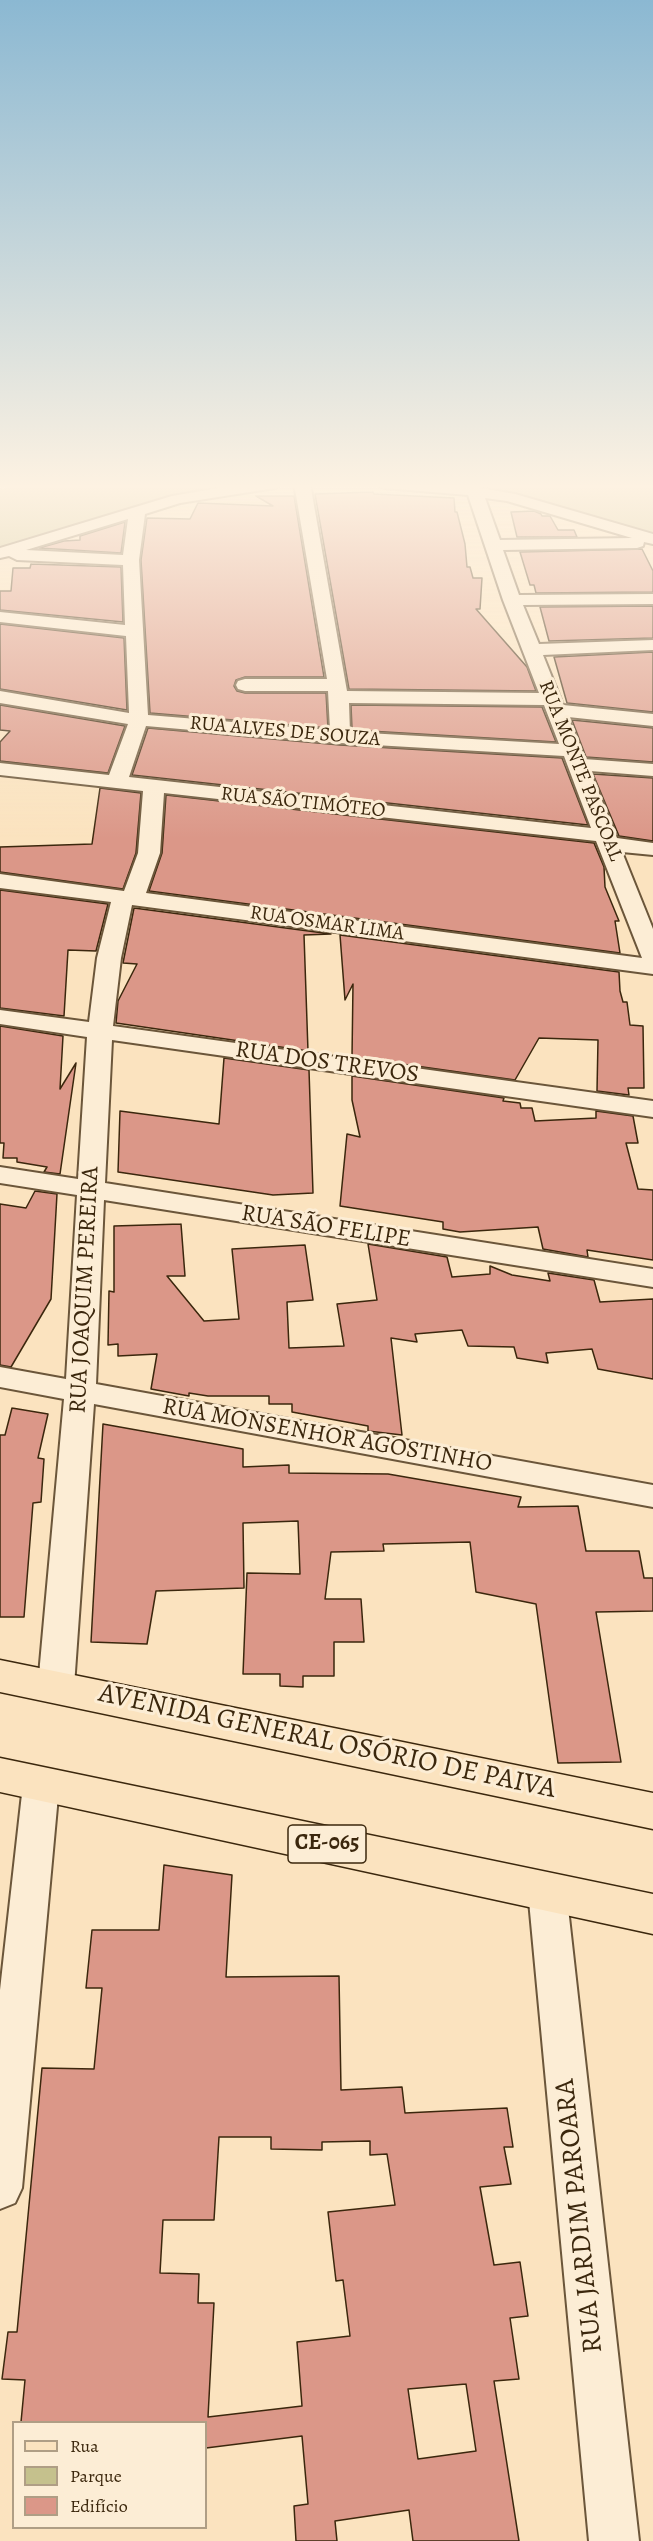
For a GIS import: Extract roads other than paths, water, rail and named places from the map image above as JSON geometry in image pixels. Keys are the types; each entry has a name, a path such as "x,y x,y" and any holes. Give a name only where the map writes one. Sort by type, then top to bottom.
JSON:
{"main road":[{"name":"AVENIDA GENERAL OSÓRIO DE PAIVA","path":"0,1676 653,1811"},
{"name":"CE-065","path":"0,1775 653,1914"}],"street":[{"path":"117,782 139,720 134,602"},
{"path":"323,602 338,691 340,737"},
{"name":"RUA MONTE PASCOAL","path":"513,602 653,958"},
{"path":"0,617 136,632"},
{"path":"533,650 653,645"},
{"path":"245,685 554,705 653,720"},
{"name":"RUA ALVES DE SOUZA","path":"0,697 139,720 574,758 653,770"},
{"name":"RUA SÃO TIMÓTEO","path":"0,769 608,840 653,849"},
{"name":"RUA JOAQUIM PEREIRA","path":"56,1686 80,1391 100,1031 109,958 128,897 149,853 154,786"},
{"name":"RUA OSMAR LIMA","path":"0,881 653,967"},
{"name":"RUA DOS TREVOS","path":"0,1017 653,1109"},
{"name":"RUA SÃO FELIPE","path":"0,1175 653,1278"},
{"name":"RUA MONSENHOR AGOSTINHO","path":"0,1377 653,1496"},
{"path":"0,2188 41,1785"},
{"name":"RUA JARDIM PAROARA","path":"547,1890 614,2541"}]}
